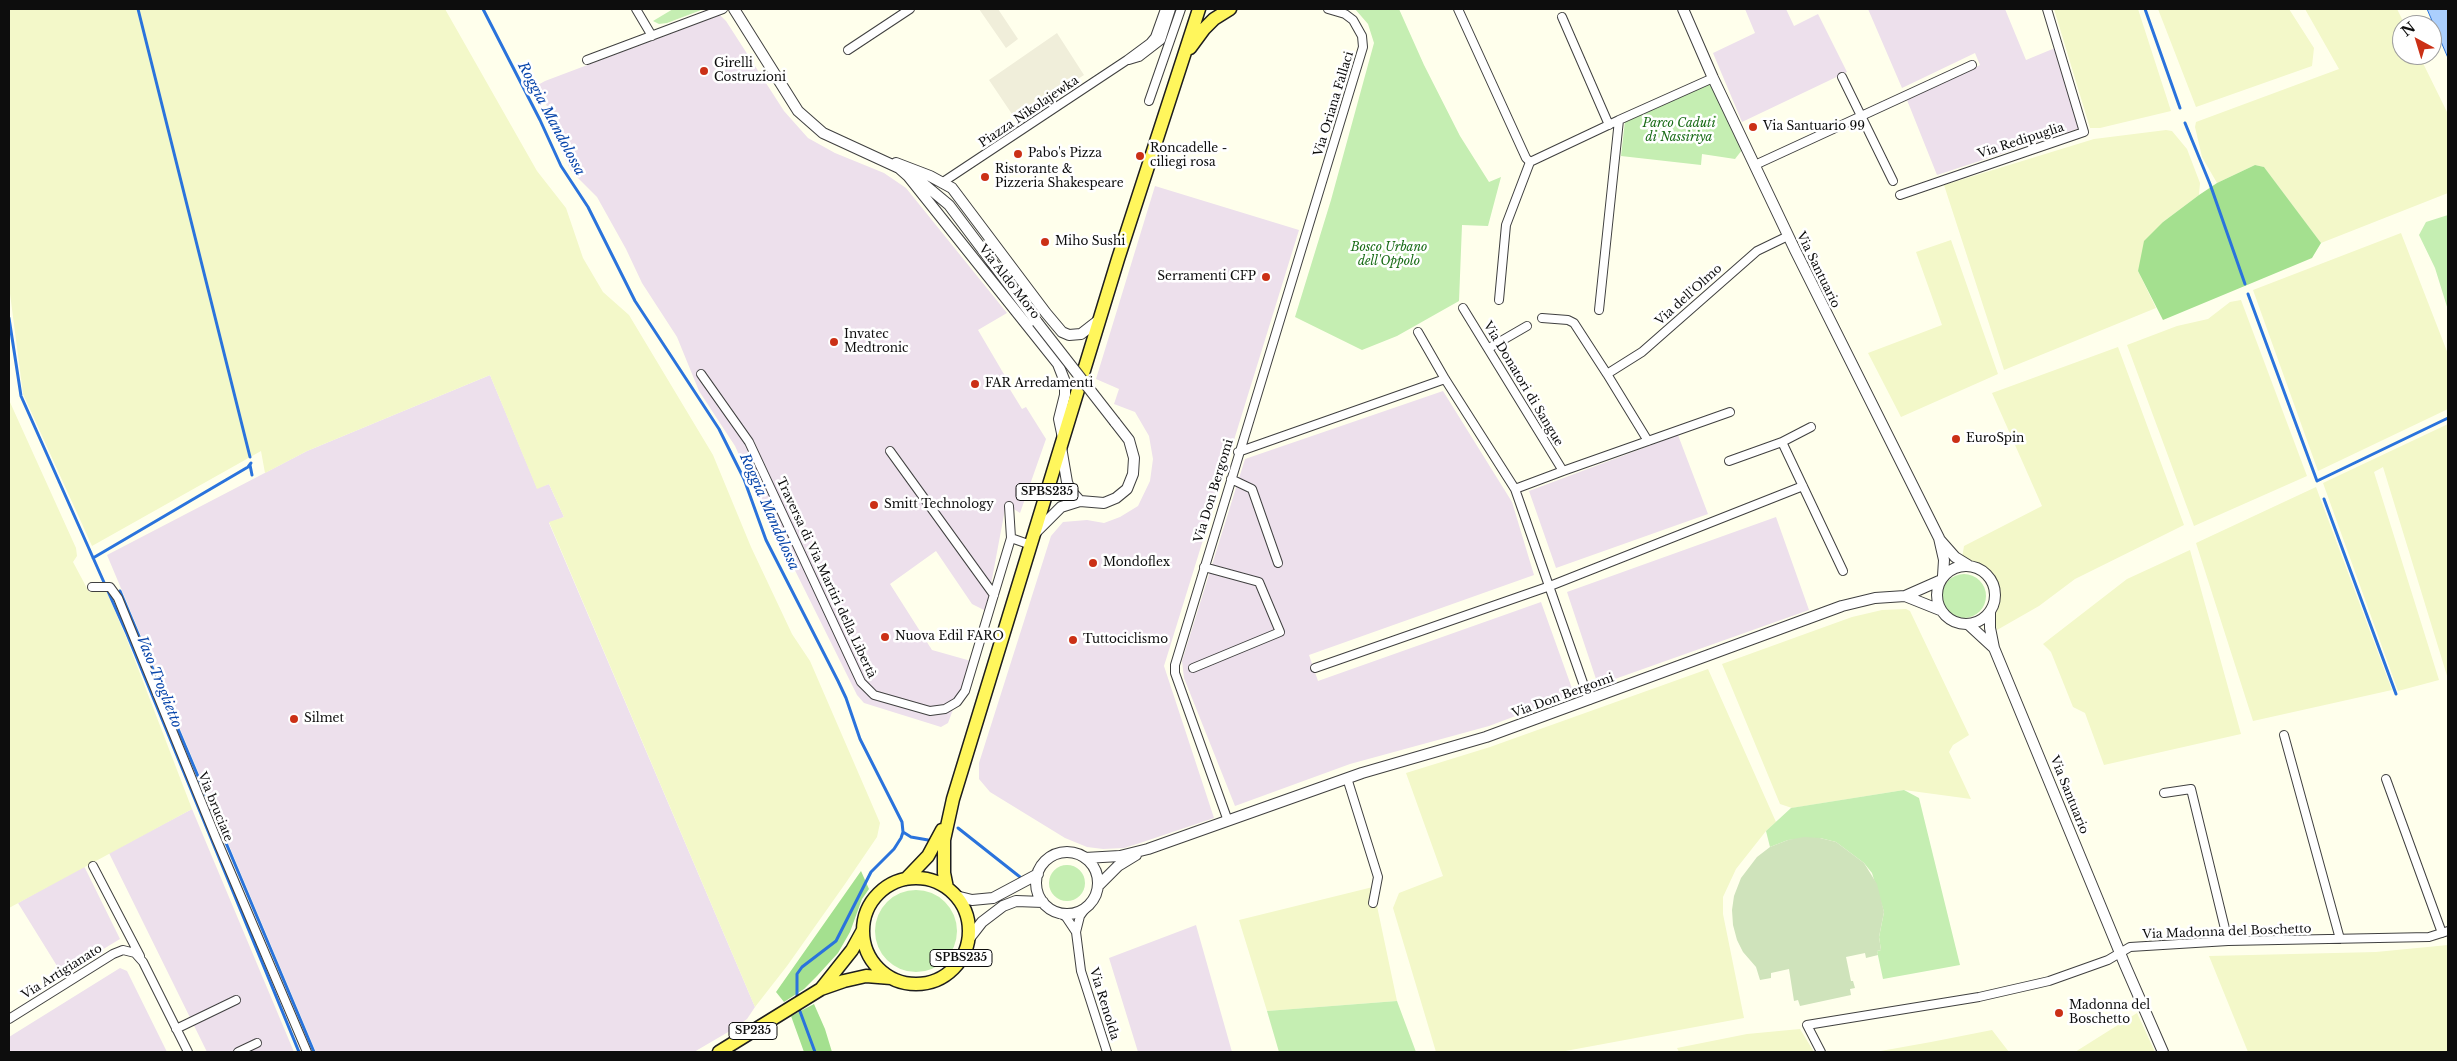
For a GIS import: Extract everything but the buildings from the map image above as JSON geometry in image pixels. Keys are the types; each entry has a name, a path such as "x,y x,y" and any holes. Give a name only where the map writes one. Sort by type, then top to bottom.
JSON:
{"main road":[{"path":"1062,443 1168,102 1199,9"},
{"path":"1223,9 1228,9"},
{"path":"1183,59 1204,29 1228,9"},
{"name":"SPBS235","path":"787,1010 821,989 844,980 866,976 891,978 915,984 939,978 958,963 968,940 968,921 961,903 951,892 943,857 948,817 1062,443"},
{"name":"SPBS235","path":"821,989 852,950 863,930 866,916 872,903 881,892 893,884 906,879 931,852 948,817"},
{"path":"906,879 927,879 951,892"},
{"path":"863,930 864,942 871,958 891,978"},
{"name":"SP235","path":"719,1052 787,1010"}],"street":[{"path":"636,9 652,36"},
{"path":"587,60 723,9"},
{"name":"Via Aldo Moro","path":"734,9 798,111 823,133 889,162 943,182 952,188 1062,332 1081,334 1100,318"},
{"path":"848,50 910,9"},
{"name":"Piazza Nikolajewka","path":"943,182 1127,60 1153,40 1165,9"},
{"name":"Piazza Nikolajewka","path":"1127,60 1139,57 1158,44 1171,9"},
{"path":"1150,101 1181,9"},
{"name":"Via Oriana Fallaci","path":"1309,223 1363,47 1362,36 1353,20 1345,14 1328,9"},
{"path":"1458,9 1526,158 1530,162"},
{"name":"Via Santuario","path":"1683,9 1713,78 1788,236 1939,538 1955,557 1969,566"},
{"name":"Via Redipuglia","path":"1900,195 2084,132 2047,9"},
{"path":"1562,17 1609,125"},
{"path":"1755,165 1972,65"},
{"path":"1842,77 1894,181"},
{"path":"1499,300 1506,225 1530,162 1713,78"},
{"path":"1600,310 1618,120"},
{"name":"Via Aldo Moro","path":"889,162 929,193 938,211 1061,370 1065,395 1059,419 1066,482 1070,490 1080,501"},
{"path":"943,182 929,193 949,206 989,261 1129,440 1134,458 1133,474 1127,489 1116,498 1104,503 1080,501 1060,507 1032,540 1012,538 1009,506"},
{"path":"938,211 989,261"},
{"name":"Via Don Bergomi","path":"1228,822 1175,673 1177,654 1309,223"},
{"name":"Via dell'Olmo","path":"1606,374 1642,352 1757,251 1788,236"},
{"name":"Via Donatori di Sangue","path":"1463,308 1562,471"},
{"path":"1542,318 1568,320 1574,323 1648,441"},
{"path":"1489,348 1527,326"},
{"path":"1418,332 1445,380 1515,490 1589,700"},
{"name":"Traversa di Via Martiri della Libertà","path":"701,374 749,442 861,682 874,695 930,711 945,709 957,702 965,690 1012,538"},
{"path":"1238,452 1445,380"},
{"path":"1515,490 1562,471 1730,412"},
{"path":"1729,461 1782,442 1811,427"},
{"path":"1782,442 1843,572"},
{"path":"890,451 994,595"},
{"path":"1231,478 1252,489 1278,563"},
{"path":"1315,668 1550,586 1802,486"},
{"name":"Via Santuario","path":"1939,538 1944,560 1941,579"},
{"path":"1960,566 1969,566 1987,574 1995,592 1990,611 1984,618 1968,624 1957,624 1940,610 1936,591 1941,579 1960,566"},
{"path":"1193,668 1280,632 1259,582 1204,568"},
{"name":"Via Don Bergomi","path":"1905,596 1941,579"},
{"name":"Via bruciate","path":"92,587 105,586 112,589 118,598 220,847 307,1052"},
{"name":"Via Don Bergomi","path":"1038,874 1043,864 1055,855 1070,852 1085,858 1120,856 1148,849 1347,778 1486,737 1842,606 1875,598 1905,596 1922,601 1940,610"},
{"name":"Via Santuario","path":"1990,611 1990,628 1994,648 2120,952 2164,1052"},
{"name":"Via Santuario","path":"1968,624 1994,648"},
{"path":"2284,735 2340,939"},
{"path":"1347,778 1378,877 1372,903"},
{"path":"2386,779 2445,932"},
{"path":"2164,792 2191,789 2228,941"},
{"name":"Via Don Bergomi","path":"1085,908 1094,899 1098,886 1118,866 1148,849"},
{"path":"1085,858 1095,870 1098,886"},
{"path":"93,866 144,962 188,1052"},
{"path":"951,892 972,900 993,898 1038,874 1038,894 1043,902 1054,911 1066,916 1076,932"},
{"path":"968,940 982,922 1003,906 1016,901 1043,902"},
{"path":"1060,913 1073,914 1085,908"},
{"name":"Via Renolda","path":"1085,908 1080,916 1076,932 1081,971 1106,1052"},
{"name":"Via Madonna del Boschetto","path":"1821,1052 1807,1025 1979,997 2049,981 2108,960 2130,947 2228,941 2430,937 2445,932"},
{"name":"Via Artigianato","path":"9,1019 113,954 123,950 135,953 144,962"},
{"path":"176,1029 236,1000"},
{"path":"238,1052 257,1043"}],"shaded area":[{"path":"979,9 998,9 1018,39 1006,48"},
{"path":"1745,9 1786,9 1794,26 1818,14 1847,72 1742,122 1713,53 1755,33"},
{"path":"1868,9 2005,9 2026,60 2055,48 2080,128 1937,175 1907,100 1980,65 1975,53 1902,88"},
{"path":"720,15 726,21 784,111 808,138 835,153 884,173 906,188 1007,313 978,330 1005,376 1003,378 1022,409 1026,407 1046,439 1020,513 1006,504 986,611 972,604 936,551 890,584 932,650 971,661 948,723 941,727 864,703 857,695 735,446 699,391 677,337 642,283 626,249 597,197 571,171 561,150 565,139 536,86"},
{"path":"1057,33 1084,75 1016,120 989,80"},
{"path":"1155,186 1299,230 1164,666 1214,818 1124,848 1103,849 1087,847 1065,838 990,792 979,779 979,763 1051,536 1063,522 1087,520 1104,523 1120,517 1138,506 1150,481 1153,459 1149,436 1135,412 1114,404 1119,389 1096,379"},
{"name":"Silmet","path":"490,375 537,488 549,484 564,517 549,523 755,1007 747,1019 735,1028 694,1052 316,1052 107,555 307,451"},
{"path":"1443,391 1512,502 1534,575 1309,655 1318,681 1541,602 1574,694 1489,726 1350,764 1235,806 1184,678 1182,661 1245,459"},
{"path":"1678,435 1708,514 1556,568 1529,491"},
{"path":"1776,517 1809,610 1598,685 1567,592"},
{"path":"192,809 294,1052 207,1052 109,853"},
{"path":"84,866 120,939 62,974 18,903"},
{"path":"1196,925 1232,1052 1138,1052 1109,958"},
{"path":"120,968 127,971 167,1052 9,1052 9,1037"}],"green space":[{"path":"9,9 445,9 537,171 566,208 583,258 603,292 629,315 713,455 751,547 792,634 810,661 880,823 877,837 787,966 755,1007 549,522 564,517 549,484 537,489 490,375 307,451 265,473 261,451 92,546 23,394 9,286"},
{"path":"673,9 704,9 667,23 659,24 653,21"},
{"name":"Bosco Urbano dell'Oppolo","path":"1355,9 1399,9 1424,65 1460,136 1489,182 1501,177 1488,226 1462,225 1459,301 1397,336 1362,350 1295,317 1331,200 1374,43 1368,24"},
{"path":"2054,9 2138,9 2171,111 2100,128 2090,128"},
{"path":"2158,9 2289,9 2314,48 2312,66 2196,107"},
{"path":"2305,9 2397,9 2400,15 2392,15 2392,65 2424,65 2448,114 2448,193 2321,243 2264,167 2255,165 2217,183 2202,157 2195,127 2196,122 2339,69"},
{"name":"Parco Caduti di Nassiriya","path":"1710,84 1742,150 1735,159 1702,154 1701,165 1621,156 1625,121"},
{"path":"2166,130 2172,131 2187,149 2200,183 2199,195 2163,222 2138,271 2156,308 2004,370 1944,185 2094,139"},
{"path":"2255,165 2264,167 2321,243 2312,258 2163,320 2138,271 2144,241 2163,222 2199,195 2217,183"},
{"path":"2448,215 2448,310 2435,268 2419,235 2426,222"},
{"path":"2401,233 2448,354 2448,409 2318,471 2253,290"},
{"path":"1951,240 1998,374 1901,417 1868,353 1942,325 1916,252"},
{"path":"2241,300 2307,476 2194,526 2127,345 2177,326 2208,319 2230,302"},
{"path":"2118,347 2184,525 2075,579 2039,606 1997,630 1994,618 1999,606 1998,584 1990,570 1962,558 1964,546 2042,506 1992,393"},
{"path":"9,400 76,548 77,556 73,562 89,592 105,588 126,637 192,809 9,908"},
{"path":"2448,424 2448,679 2383,467 2374,472 2439,680 2398,691 2323,483"},
{"path":"2316,487 2392,690 2253,721 2196,543"},
{"path":"2190,550 2241,734 2104,765 2085,713 2073,707 2051,652 2043,644 2127,579"},
{"path":"1964,574 1976,578 1982,584 1986,596 1982,608 1976,614 1964,618 1952,614 1946,608 1942,596 1946,584 1952,578"},
{"path":"1906,609 1910,611 1969,735 1953,745 1949,752 1971,799 1904,790 1792,808 1780,804 1722,664 1852,617 1882,610"},
{"path":"1708,669 1776,822 1766,831 1736,869 1723,897 1723,914 1744,1018 1560,1052 1436,1052 1393,908 1399,893 1443,876 1406,773 1490,747"},
{"path":"1904,790 1919,798 1960,965 1883,979 1877,951 1881,950 1879,937 1884,912 1872,873 1864,863 1836,842 1820,838 1788,840 1770,847 1766,831 1791,808"},
{"path":"1804,837 1836,842 1864,863 1877,884 1884,912 1879,937 1881,950 1877,951 1878,955 1866,958 1865,953 1846,957 1851,981 1853,981 1855,988 1850,989 1851,995 1800,1006 1798,1000 1794,1001 1789,969 1771,973 1771,978 1760,980 1756,967 1743,952 1737,940 1732,910 1734,896 1741,878 1757,857 1770,847 1788,840"},
{"path":"1067,865 1079,871 1085,883 1079,895 1067,901 1055,895 1049,883 1055,871"},
{"path":"861,871 869,889 862,899 850,932 838,953 804,989 784,1002 776,992"},
{"path":"1373,887 1397,1001 1267,1011 1239,920"},
{"path":"916,890 932,893 945,902 954,915 957,931 954,947 945,960 932,969 916,972 900,969 887,960 878,947 875,931 878,915 887,902 900,893"},
{"path":"2448,945 2448,1052 2248,1052 2209,956 2376,952"},
{"path":"1397,1001 1416,1052 1279,1052 1267,1011"},
{"path":"814,1004 825,1029 832,1052 804,1052 791,1016"},
{"path":"2137,1013 2155,1052 2075,1052"},
{"path":"1800,1029 1814,1052 1679,1052 1677,1048 1747,1034"},
{"path":"1992,1030 2009,1052 1875,1052 1931,1042"}],"water":[{"path":"2427,9 2448,9 2448,58 2442,44 2442,15 2430,15"}],"waterway":[{"path":"138,9 250,457"},
{"name":"Roggia Mandolossa","path":"483,9 540,120 561,166 588,207 635,301 719,429 744,479 766,540 838,681 860,739 902,822 903,832 901,838 894,849 871,872 836,941 802,967 797,974 797,1000"},
{"path":"2145,9 2180,108"},
{"path":"2185,123 2210,184 2245,284"},
{"path":"2248,294 2317,481 2448,418"},
{"name":"Vaso Troglietto","path":"9,318 21,396 127,634 299,1052"},
{"path":"93,558 248,467 251,463"},
{"path":"250,465 252,475"},
{"path":"2324,499 2396,694"},
{"path":"120,591 314,1052"},
{"path":"958,828 1020,877"},
{"path":"903,832 911,837 928,840"},
{"name":"Roggia Mandolossa","path":"798,1006 815,1052"}],"place":[{"name":"Girelli Costruzioni","path":"704,71"},
{"name":"Via Santuario 99","path":"1753,127"},
{"name":"Pabo's Pizza","path":"1018,154"},
{"name":"Roncadelle - ciliegi rosa","path":"1140,156"},
{"name":"Ristorante & Pizzeria Shakespeare","path":"985,177"},
{"name":"Miho Sushi","path":"1045,242"},
{"name":"Serramenti CFP","path":"1266,277"},
{"name":"Invatec Medtronic","path":"834,342"},
{"name":"FAR Arredamenti","path":"975,384"},
{"name":"EuroSpin","path":"1956,439"},
{"name":"Smitt Technology","path":"874,505"},
{"name":"Mondoflex","path":"1093,563"},
{"name":"Nuova Edil FARO","path":"885,637"},
{"name":"Tuttociclismo","path":"1073,640"},
{"name":"Silmet","path":"294,719"},
{"name":"Madonna del Boschetto","path":"2059,1013"}]}
